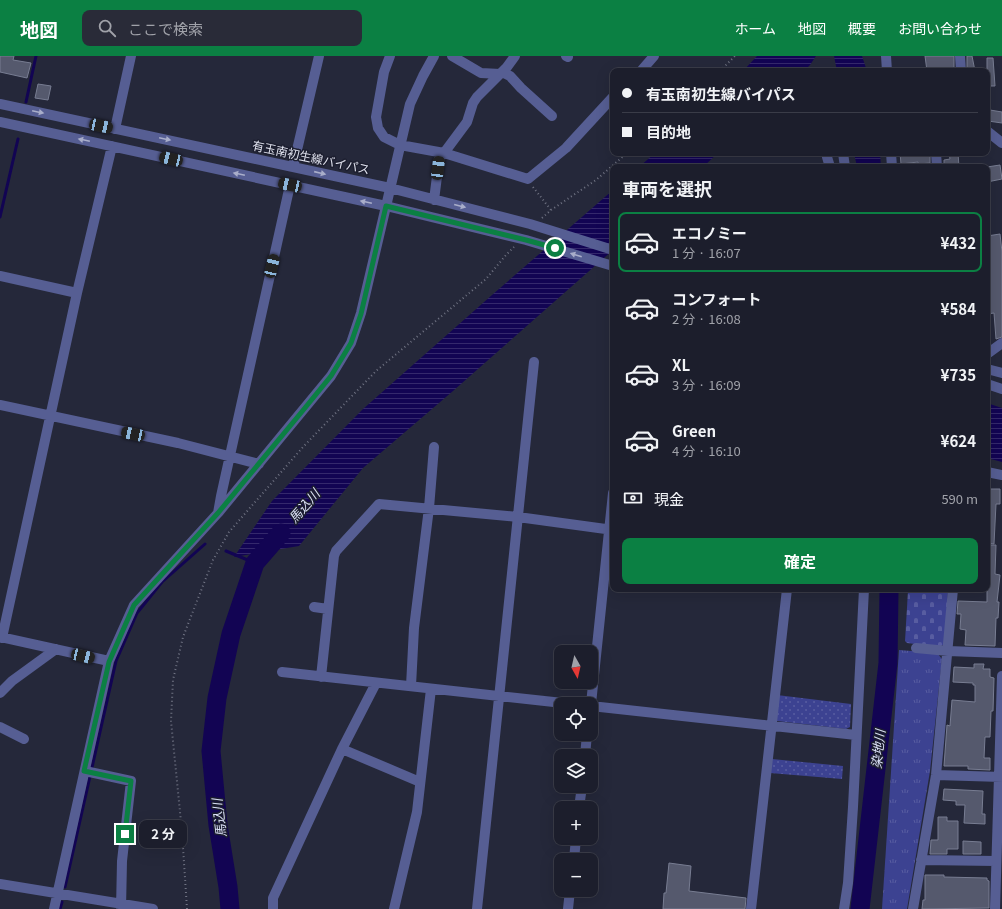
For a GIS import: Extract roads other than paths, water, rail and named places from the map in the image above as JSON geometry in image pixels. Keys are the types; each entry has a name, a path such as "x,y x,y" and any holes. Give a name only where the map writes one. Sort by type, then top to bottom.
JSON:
{"street":[{"path":"116,128 131,56"},
{"path":"293,167 319,56"},
{"path":"390,56 384,72 376,117 378,128 384,137 400,145 442,153 528,179 566,148 610,101"},
{"path":"54,909 109,662 134,605 218,513 259,464 331,376 351,343 361,314 410,104 422,76 434,56"},
{"path":"452,56 481,73 501,73 510,76 552,116"},
{"path":"434,200 442,153 467,122 473,103 477,97 501,73 515,56"},
{"path":"644,68 654,56"},
{"path":"886,56 887,68"},
{"path":"960,56 961,68"},
{"name":"有玉南初生線バイパス","path":"0,104 390,188 534,226 610,249"},
{"path":"0,122 386,206 525,239 610,265"},
{"path":"990,134 1002,144"},
{"path":"109,662 1,638 51,417 77,293 112,146"},
{"path":"218,513 290,185"},
{"path":"0,276 77,293"},
{"path":"990,352 1002,343"},
{"path":"477,909 534,362"},
{"path":"990,369 1002,373"},
{"path":"990,385 1002,389"},
{"path":"0,405 178,443 259,464"},
{"path":"411,686 414,628 429,508 434,447"},
{"path":"990,473 1002,475"},
{"path":"321,677 334,556 336,551 377,505 382,503 518,517 610,530"},
{"path":"592,697 610,539"},
{"path":"751,909 787,592"},
{"path":"844,909 849,868 864,592"},
{"path":"913,909 936,775 953,592"},
{"path":"314,607 328,609"},
{"path":"916,648 1002,653"},
{"path":"0,693 12,681 56,650"},
{"path":"282,672 554,702"},
{"path":"995,909 1002,676"},
{"path":"274,909 273,898 342,749 376,683"},
{"path":"394,909 417,812 431,689"},
{"path":"598,706 856,735"},
{"path":"0,727 24,739"},
{"path":"342,749 420,782"},
{"path":"85,771 131,781 122,861 121,906"},
{"path":"936,775 1000,777"},
{"path":"921,860 996,861"},
{"path":"0,884 121,906 153,909"},
{"path":"568,909 569,897"}],"water":[{"path":"757,56 816,56 807,68 746,68"},
{"path":"834,56 862,56 866,68 836,68"},
{"path":"652,156 715,156 706,164 642,164"},
{"path":"855,156 880,156 881,164 856,164"},
{"path":"610,193 610,253 363,468 299,546 234,557 272,501 363,409"},
{"path":"990,404 1002,408 1002,462 990,459"}],"waterway":[{"path":"26,102 36,56"},
{"path":"0,217 18,139"},
{"name":"馬込川","path":"230,909 218,825 211,751 217,698 231,634 255,563 281,533"},
{"path":"65,887 116,661 137,613 162,582 205,544"},
{"path":"226,551 255,563"},
{"name":"染地川","path":"860,909 888,663 889,592"},
{"path":"60,909 62,902"}]}
